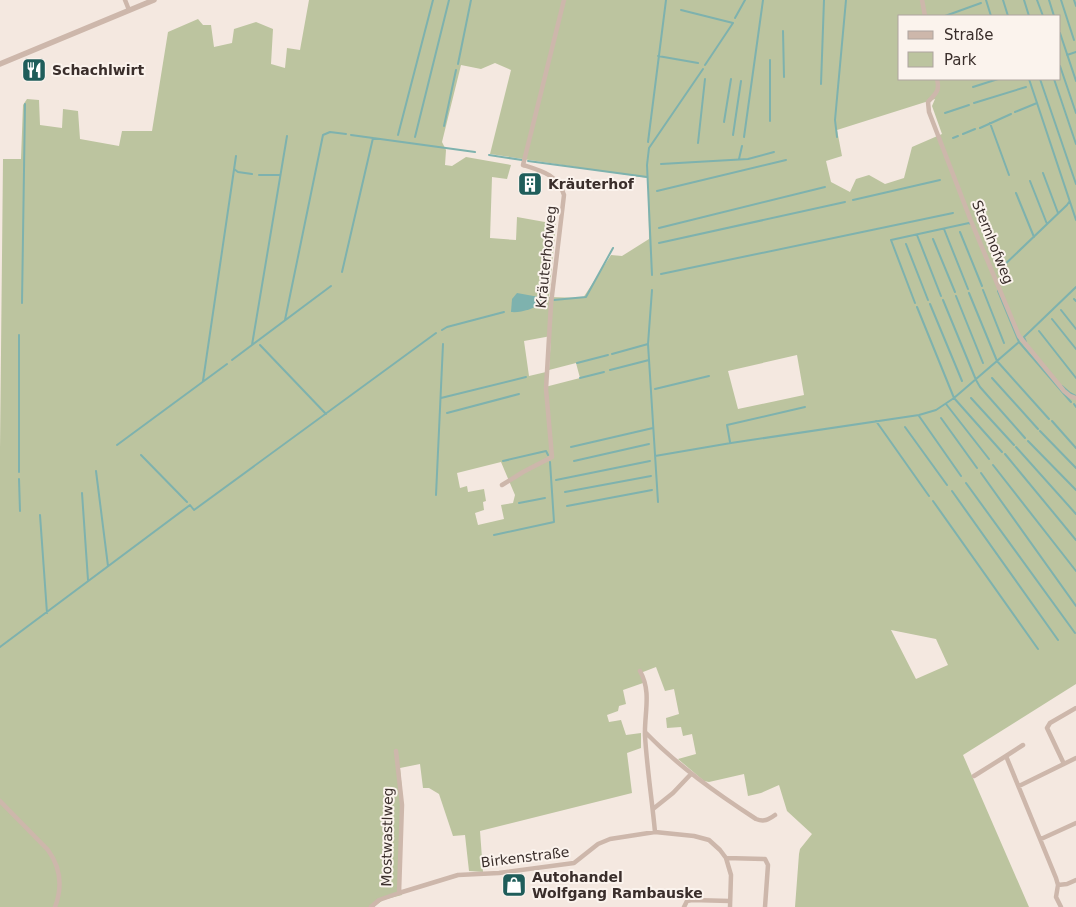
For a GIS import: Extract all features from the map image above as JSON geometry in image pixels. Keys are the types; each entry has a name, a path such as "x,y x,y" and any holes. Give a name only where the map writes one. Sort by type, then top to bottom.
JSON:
{"street":[{"path":"125,0 129,10"},
{"path":"0,64 154,0"},
{"name":"Kräuterhofweg","path":"502,485 552,457 546,389 551,304 564,195 554,177 523,164 564,0"},
{"path":"922,0 925,15"},
{"name":"Sternhofweg","path":"938,80 937,93 928,102 929,112 1019,336 1064,391 1076,398"},
{"path":"640,671 645,683 648,702 645,732 655,832"},
{"path":"1064,764 1047,728 1050,723 1076,708"},
{"path":"645,732 691,774 756,819 762,821 775,816"},
{"path":"974,776 1023,745"},
{"name":"Mostwastlweg","path":"370,907 379,900 399,893 402,805 396,751"},
{"path":"1006,756 1058,884 1055,893 1060,907"},
{"path":"1019,786 1076,758"},
{"path":"653,809 673,793 691,774"},
{"path":"0,801 55,859 60,878 58,900 55,907"},
{"path":"1041,839 1076,823"},
{"name":"Birkenstraße","path":"399,893 458,875 499,873 574,863 598,844 610,839 655,832 675,833 709,840 726,858"},
{"path":"684,907 687,901 692,900 730,904 732,875 726,858 765,858 768,865 765,907"},
{"path":"1058,884 1068,884 1076,880"}],"green space":[{"path":"309,0 1076,0 1076,684 963,755 1029,907 795,907 800,849 812,834 787,811 779,785 761,793 748,796 744,774 709,782 704,781 678,759 696,754 692,734 683,736 681,727 667,728 666,718 679,714 674,689 665,691 656,667 643,672 643,683 623,690 626,704 619,706 618,711 607,715 609,722 621,720 626,735 641,733 641,748 627,753 632,793 480,831 483,872 469,871 465,835 453,836 439,794 429,788 423,788 420,764 400,768 403,802 400,886 402,895 383,900 374,907 0,907 0,450 3,159 21,159 23,105 27,99 39,100 40,125 62,128 63,109 78,111 80,139 119,146 122,131 152,131 168,32 198,19 203,25 211,25 214,47 232,43 234,29 256,22 273,29 271,64 285,68 287,48 300,50","holes":["495,63 511,70 490,154 648,178 649,239 622,256 611,255 583,298 549,297 556,224 517,217 516,240 490,238 492,177 507,179 511,165 466,157 452,166 445,165 446,150 442,142 461,65 481,69","935,99 932,106 942,134 912,147 904,178 885,184 869,175 856,179 850,192 831,182 826,161 842,156 837,130","551,336 549,370 576,363 580,378 545,387 546,372 529,376 524,341","797,355 804,395 738,409 728,371","501,462 515,495 513,503 501,505 504,519 478,525 475,513 484,510 483,502 486,501 484,489 468,492 467,486 460,488 457,473","891,630 936,639 948,665 916,679"]}],"water":[{"path":"517,293 539,297 542,302 527,310 511,312 512,299"}],"waterway":[{"path":"398,135 433,0"},
{"path":"415,137 449,0"},
{"path":"458,64 471,0"},
{"path":"648,142 666,0"},
{"path":"735,18 745,0"},
{"path":"744,137 763,0"},
{"path":"821,84 824,0"},
{"path":"837,137 835,120 846,0"},
{"path":"986,0 991,15"},
{"path":"1003,0 1008,15"},
{"path":"1024,0 1029,15"},
{"path":"1037,0 1043,15"},
{"path":"1049,0 1054,15"},
{"path":"1061,0 1074,40"},
{"path":"1074,0 1076,6"},
{"path":"948,15 981,3"},
{"path":"681,10 733,23"},
{"path":"705,65 733,23"},
{"path":"783,31 784,77"},
{"path":"1061,36 1076,81"},
{"path":"1067,55 1076,52"},
{"path":"658,56 698,63"},
{"path":"770,60 770,121"},
{"path":"652,275 647,165 649,148 703,69"},
{"path":"1061,69 1076,113"},
{"path":"444,126 456,70"},
{"path":"698,143 705,79"},
{"path":"724,122 731,79"},
{"path":"973,87 995,80"},
{"path":"1029,80 1076,220"},
{"path":"1040,80 1076,184"},
{"path":"1054,80 1076,144"},
{"path":"733,135 741,81"},
{"path":"974,103 1026,87"},
{"path":"1015,112 1037,103"},
{"path":"22,303 25,104"},
{"path":"945,113 969,105"},
{"path":"980,128 1011,114"},
{"path":"990,123 1009,175"},
{"path":"963,134 975,129"},
{"path":"285,320 323,135 330,132 346,134"},
{"path":"351,135 475,152"},
{"path":"252,345 287,136"},
{"path":"953,138 958,136"},
{"path":"342,272 373,138"},
{"path":"739,159 742,146"},
{"path":"661,164 748,159 774,152"},
{"path":"489,155 522,160"},
{"path":"203,381 236,156"},
{"path":"657,191 786,160"},
{"path":"528,161 647,177"},
{"path":"234,169 238,172 252,174"},
{"path":"1043,173 1058,213"},
{"path":"259,175 279,175"},
{"path":"853,200 940,180"},
{"path":"1030,181 1047,224"},
{"path":"659,228 825,187"},
{"path":"1016,193 1034,237"},
{"path":"659,243 845,202"},
{"path":"999,270 1069,202"},
{"path":"661,274 953,213"},
{"path":"915,303 891,240 971,224"},
{"path":"944,229 968,289"},
{"path":"960,232 982,286"},
{"path":"917,235 941,296"},
{"path":"933,239 955,292"},
{"path":"906,244 928,300"},
{"path":"554,300 586,297 613,248"},
{"path":"232,360 331,286"},
{"path":"1026,342 1024,337 1076,287"},
{"path":"652,290 648,344 658,502"},
{"path":"983,290 1004,343"},
{"path":"998,291 1019,342 1071,402"},
{"path":"969,293 997,361 1049,419"},
{"path":"956,296 983,363"},
{"path":"943,300 980,387 1025,438"},
{"path":"539,303 547,301"},
{"path":"930,304 962,381"},
{"path":"917,307 954,398 1002,452"},
{"path":"1061,310 1076,329"},
{"path":"442,330 504,312"},
{"path":"1052,319 1076,349"},
{"path":"1039,331 1076,378"},
{"path":"0,647 190,505 194,510 436,333"},
{"path":"19,335 19,472"},
{"path":"655,456 919,415 936,410 954,398 1019,342"},
{"path":"436,495 443,344"},
{"path":"612,354 648,344"},
{"path":"260,345 326,414"},
{"path":"577,363 608,355"},
{"path":"610,370 649,360"},
{"path":"117,445 227,364"},
{"path":"580,378 604,372"},
{"path":"655,389 709,376"},
{"path":"441,398 526,377"},
{"path":"992,378 1038,429"},
{"path":"1062,386 1076,396"},
{"path":"447,413 519,394"},
{"path":"971,398 1014,445"},
{"path":"946,404 989,459"},
{"path":"730,442 727,425 805,407"},
{"path":"919,416 961,476"},
{"path":"941,418 977,468"},
{"path":"876,421 929,496"},
{"path":"1052,421 1076,448"},
{"path":"905,427 947,485"},
{"path":"571,447 653,428"},
{"path":"1040,431 1076,468"},
{"path":"1028,441 1076,490"},
{"path":"574,461 649,444"},
{"path":"1016,447 1076,514"},
{"path":"503,461 546,451 548,455"},
{"path":"1005,454 1076,540"},
{"path":"141,455 187,502"},
{"path":"556,480 650,461"},
{"path":"494,535 554,522 550,462"},
{"path":"993,465 1076,571"},
{"path":"96,471 108,566"},
{"path":"981,473 1076,606"},
{"path":"565,492 651,476"},
{"path":"19,479 20,511"},
{"path":"966,483 1075,633"},
{"path":"567,506 652,490"},
{"path":"952,491 1058,640"},
{"path":"82,493 88,580"},
{"path":"519,503 545,498"},
{"path":"933,501 1038,649"},
{"path":"40,515 47,613"}],"place":[{"name":"Schachlwirt","path":"34,70"},
{"name":"Kräuterhof","path":"530,184"},
{"name":"Autohandel Wolfgang Rambauske","path":"514,885"}]}
